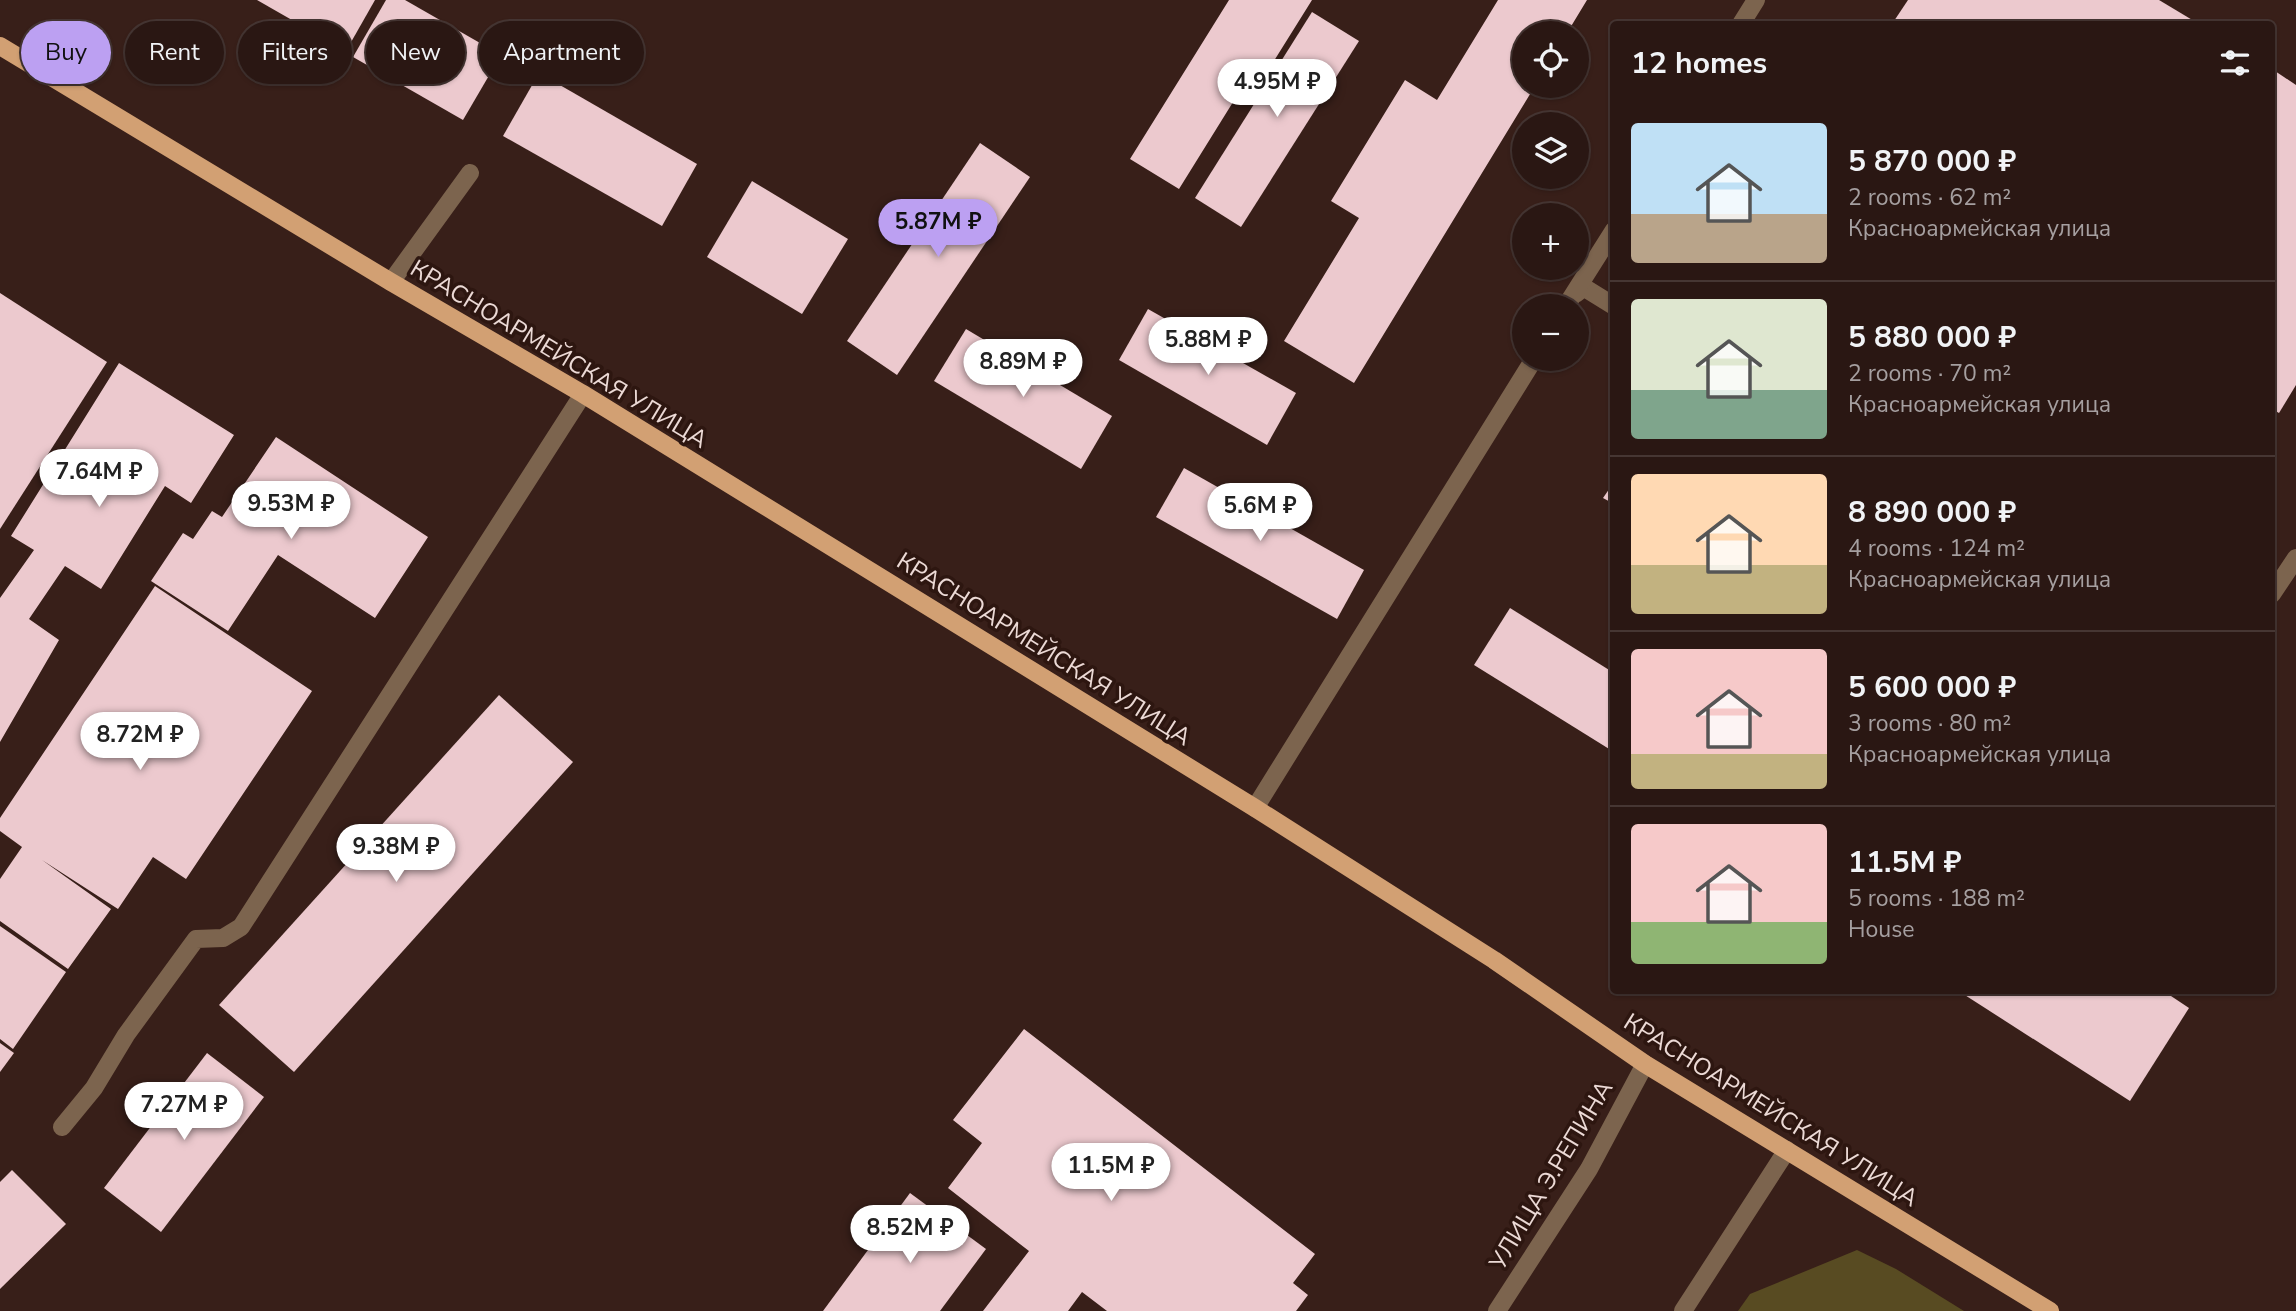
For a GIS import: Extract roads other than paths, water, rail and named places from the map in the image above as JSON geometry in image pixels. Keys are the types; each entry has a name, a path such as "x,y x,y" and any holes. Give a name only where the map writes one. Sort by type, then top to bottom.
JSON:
{"main road":[{"name":"КРАСНОАРМЕЙСКАЯ УЛИЦА","path":"0,46 391,282 583,394 1255,808 1494,960 1645,1064 2050,1311"}],"street":[{"path":"1743,21 1756,0"},
{"path":"391,282 470,173"},
{"path":"1575,294 1610,236"},
{"path":"1580,285 1610,304"},
{"path":"1255,808 1527,371"},
{"path":"62,1127 94,1088 126,1035 196,939 223,938 241,927 583,394"},
{"path":"2275,590 2296,558"},
{"name":"УЛИЦА Э.РЕПИНА","path":"1497,1311 1589,1169 1645,1064"},
{"path":"1683,1311 1787,1150"}]}
